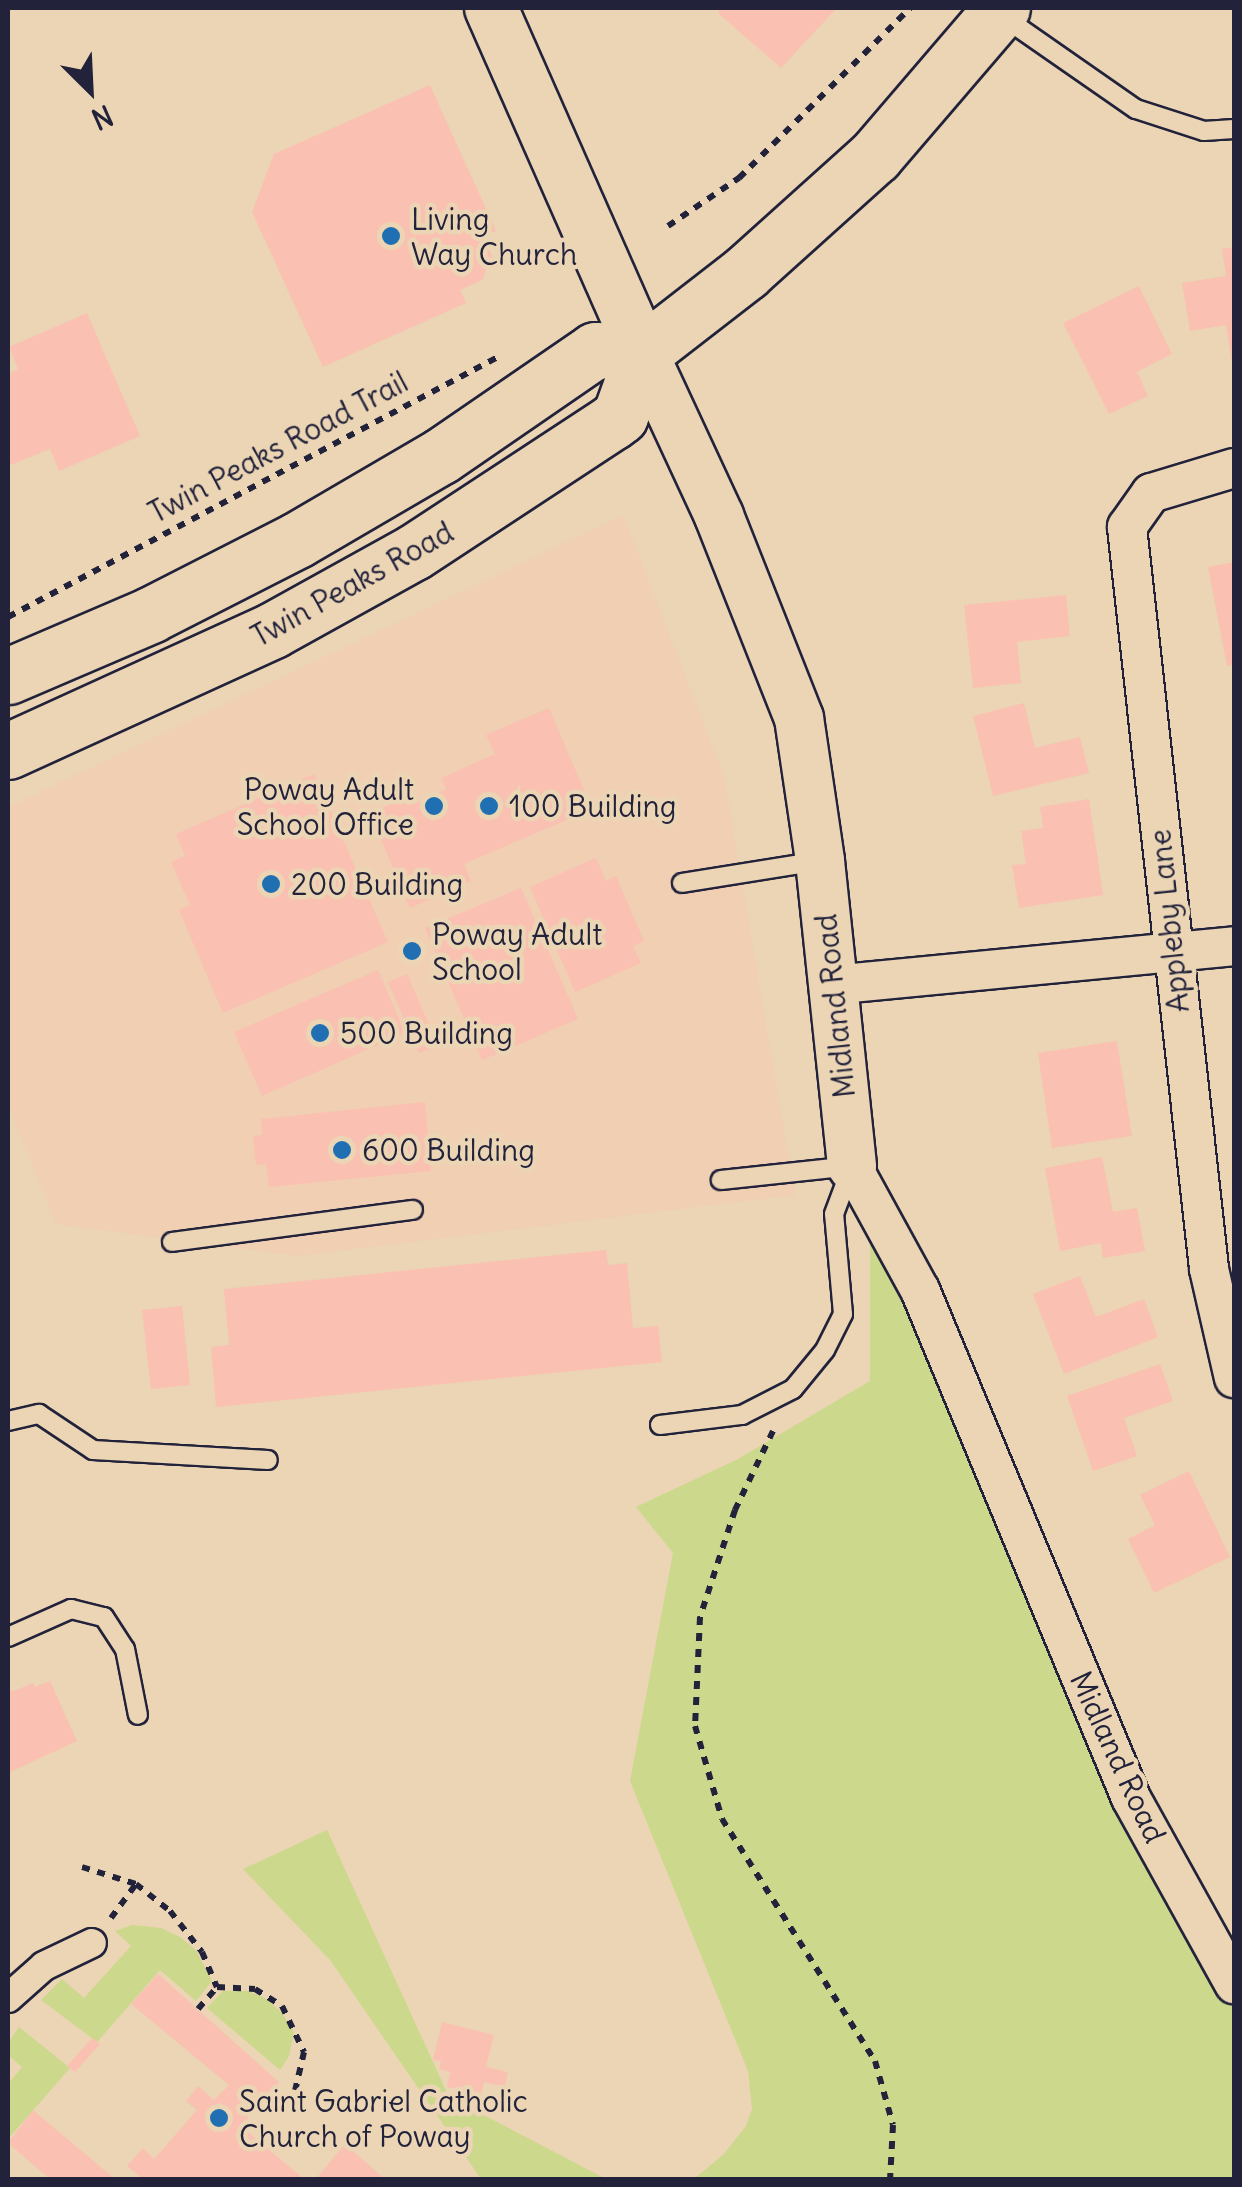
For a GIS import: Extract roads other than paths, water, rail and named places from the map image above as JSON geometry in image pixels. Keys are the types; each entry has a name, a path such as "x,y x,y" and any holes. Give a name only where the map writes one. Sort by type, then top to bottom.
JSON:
{"main road":[{"name":"Midland Road","path":"491,8 643,352"},
{"path":"8,676 150,615 297,540 440,456 595,350 643,352 746,272 875,156 1000,10"},
{"name":"Twin Peaks Road","path":"8,750 273,630 486,508 620,416 643,352"}],"street":[{"name":"Midland Road","path":"643,352 740,565 799,718 820,861 852,1166 920,1290 1131,1798 1234,1984"},
{"name":"Appleby Lane","path":"1234,468 1174,483 1152,493 1127,527 1209,1268 1234,1378"},
{"path":"831,984 1234,946"},
{"path":"13,2002 44,1966 92,1943"}],"lane":[{"path":"1000,10 1136,109 1204,131 1234,129"},
{"path":"682,883 820,861"},
{"path":"660,1425 742,1415 793,1389 825,1350 843,1314 834,1214 852,1166 721,1180"},
{"path":"172,1242 413,1210"},
{"path":"8,1421 40,1414 94,1450 268,1460"},
{"path":"8,1637 72,1608 104,1617 125,1650 138,1716"}],"place":[{"name":"Living Way Church","path":"391,236"},
{"name":"Poway Adult School Office","path":"434,806"},
{"name":"100 Building","path":"489,806"},
{"name":"200 Building","path":"271,884"},
{"name":"Poway Adult School","path":"412,951"},
{"name":"500 Building","path":"320,1033"},
{"name":"600 Building","path":"342,1150"},
{"name":"Saint Gabriel Catholic Church of Poway","path":"219,2118"}]}
